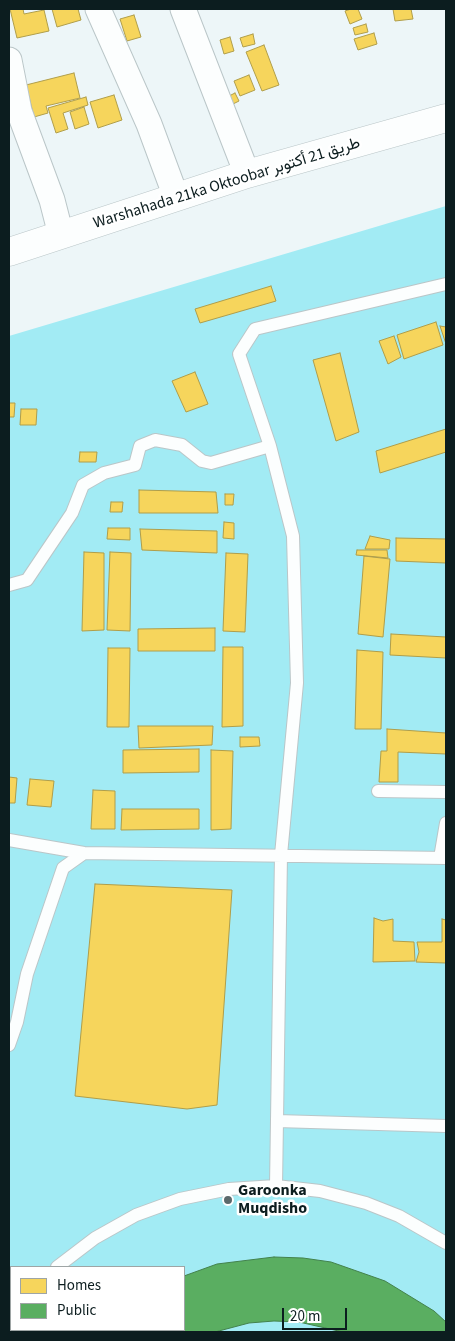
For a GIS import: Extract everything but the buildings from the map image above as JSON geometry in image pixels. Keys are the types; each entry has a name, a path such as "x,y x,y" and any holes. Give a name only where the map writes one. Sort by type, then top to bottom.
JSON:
{"main road":[{"name":"Warshahada 21ka Oktoobar طريق 21 أكتوبر","path":"9,252 247,174 446,118"}],"street":[{"path":"98,9 149,124 176,197"},
{"path":"183,9 247,174"},
{"path":"9,60 19,111 52,200 61,235"}],"lane":[{"path":"276,1186 281,855 297,683 293,536 270,446 239,354 254,329 446,284"},
{"path":"9,585 27,580 72,513 83,485 104,473 135,466 140,446 155,440 182,446 202,461 211,463 270,446"},
{"path":"378,790 446,792"},
{"path":"9,840 84,853 443,858 446,823"},
{"path":"9,1045 17,1022 26,974 63,868 84,853"},
{"path":"277,1121 446,1126"},
{"path":"59,1266 95,1238 136,1215 190,1197 229,1189 276,1186 320,1191 366,1202 400,1216 446,1243"}],"shaded area":[{"path":"446,206 446,1332 9,1332 9,336"}],"place":[{"name":"Garoonka Muqdisho","path":"228,1200"}]}
